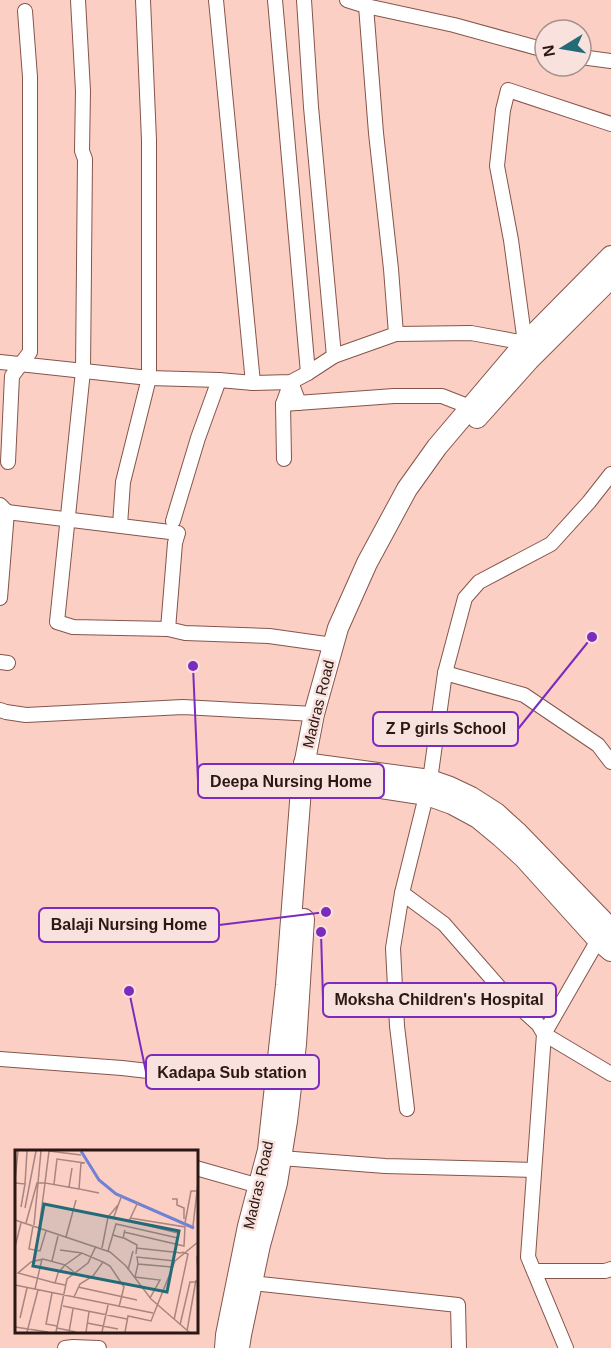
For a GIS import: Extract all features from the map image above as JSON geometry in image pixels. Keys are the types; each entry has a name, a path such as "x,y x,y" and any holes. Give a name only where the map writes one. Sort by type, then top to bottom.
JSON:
{"main road":[{"name":"Madras Road","path":"225,1348 249,1226 268,1150 314,714 338,628 367,563 407,489 437,447 473,413 525,343 611,256"},
{"path":"239,1348 260,1245 277,1183 287,1121 296,1044 309,770 345,638 414,502 473,413 611,278"},
{"path":"309,770 429,788 478,818 501,837 607,940"}],"street":[{"path":"78,0 83,91 82,151 85,159 83,371 57,622 73,627 168,629 185,633 269,636 333,645"},
{"path":"120,525 123,482 149,378 149,140 142,0"},
{"path":"216,0 253,383"},
{"path":"275,0 308,373"},
{"path":"304,0 311,107 334,356"},
{"path":"347,0 454,25 533,47"},
{"path":"366,6 396,334"},
{"path":"8,462 12,376 30,352 30,77 25,11"},
{"path":"593,59 611,61"},
{"path":"0,362 149,378 253,383 291,382 334,356 396,334 471,333 525,343 511,240 497,166 503,110 508,90 611,124"},
{"path":"173,521 198,438 219,380"},
{"path":"291,382 299,403"},
{"path":"284,459 283,404 291,382"},
{"path":"283,404 394,396 442,396 473,413"},
{"path":"407,1109 397,1026 393,948 402,893 429,788 445,673 465,598 479,582 551,544 611,474"},
{"path":"0,598 3,508 178,533 175,543 168,629"},
{"path":"445,673 524,695 598,745 611,762"},
{"path":"0,710 26,714 183,707 314,714"},
{"path":"402,893 444,924 506,994 538,1024 543,1034 528,1257 566,1348"},
{"path":"543,1034 607,940"},
{"path":"543,1034 611,1074"},
{"path":"0,1059 275,1082"},
{"path":"281,1158 385,1167 534,1170"},
{"path":"198,1169 259,1186"},
{"path":"534,1271 605,1271 611,1269"},
{"path":"252,1283 458,1305 459,1348"},
{"path":"65,1348 99,1348"}],"place":[{"name":"Z P girls School","path":"592,637"},
{"name":"Deepa Nursing Home","path":"193,666"},
{"name":"Balaji Nursing Home","path":"326,912"},
{"name":"Moksha Children's Hospital","path":"321,932"},
{"name":"Kadapa Sub station","path":"129,991"}]}
